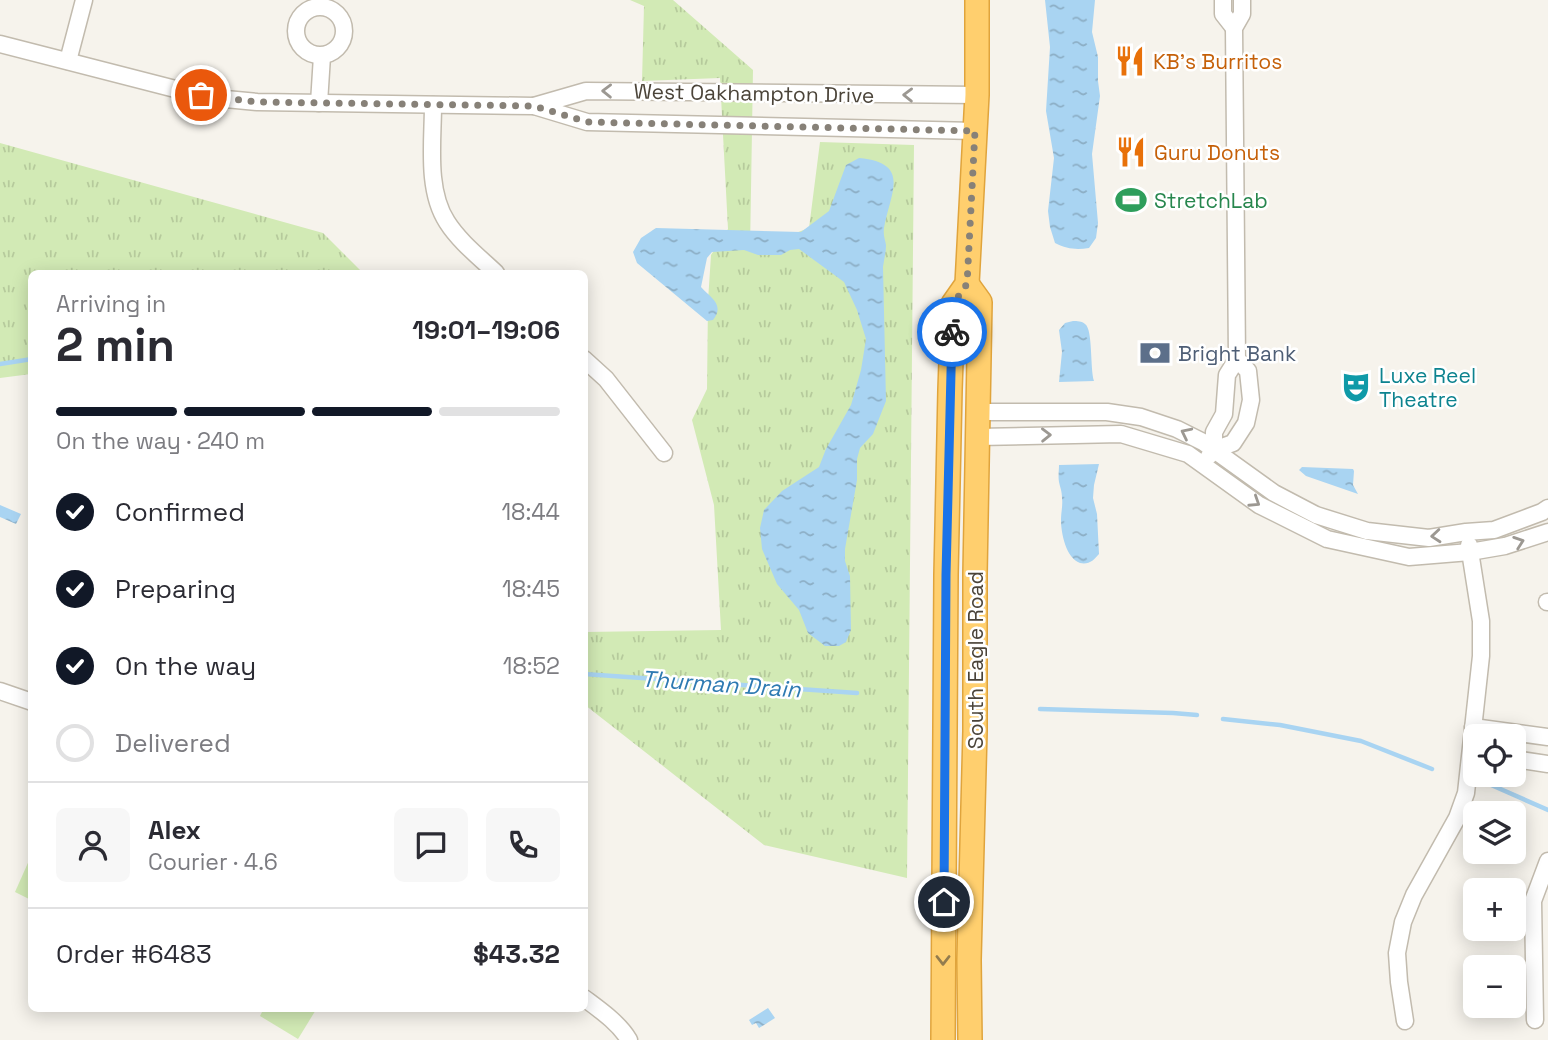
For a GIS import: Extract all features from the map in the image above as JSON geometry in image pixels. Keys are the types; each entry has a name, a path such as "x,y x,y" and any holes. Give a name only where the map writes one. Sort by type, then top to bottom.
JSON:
{"highway":[{"name":"South Eagle Road","path":"943,1040 950,395 953,304 967,284 975,131 976,0"},
{"name":"South Eagle Road","path":"967,284 980,302 970,1040"},
{"path":"950,395 958,403 962,417 960,649 962,659 975,671"},
{"path":"945,693 955,699 963,720 961,966 970,978"}],"street":[{"path":"68,61 84,0"},
{"path":"1223,0 1223,14 1234,28"},
{"path":"1214,450 1214,432 1224,414 1227,375 1237,359 1234,28 1242,14 1242,0"},
{"name":"West Oakhampton Drive","path":"0,44 215,97 257,102 534,106 587,122 975,131"},
{"path":"319,103 322,56"},
{"name":"West Oakhampton Drive","path":"534,106 586,91 976,95"},
{"path":"433,105 433,185 438,205 446,222 459,238 493,270"},
{"path":"1203,465 1214,450 1233,443 1246,423 1251,400 1248,370 1237,359"},
{"path":"588,363 612,387 664,453"},
{"path":"978,412 1107,412 1141,417 1177,429 1203,442 1275,493 1316,515 1367,531 1429,538 1494,530 1548,508"},
{"path":"978,437 1121,434 1188,454 1259,505 1327,539 1409,557 1505,546 1548,532"},
{"path":"1466,532 1480,621 1480,656 1473,724"},
{"path":"0,691 28,701"},
{"path":"1526,734 1548,737"},
{"path":"1526,761 1548,764"},
{"path":"1405,1021 1397,953 1403,922 1414,895 1457,818 1466,787"},
{"path":"1535,1020 1532,901 1548,862"},
{"path":"588,1001 604,1012 629,1040"}],"green space":[{"path":"630,0 673,0 753,70 750,250 809,228 820,142 914,145 907,878 764,845 588,707 588,632 721,630 714,505 692,420 707,389 711,255 728,229 720,78 642,81 644,6"},
{"path":"0,143 323,233 360,270 28,270 28,374 0,378"},
{"path":"28,863 28,898 15,892"},
{"path":"262,1012 315,1012 298,1039 260,1016"}],"water":[{"path":"1045,0 1095,0 1092,32 1098,57 1100,96 1092,154 1098,223 1096,238 1089,248 1064,247 1055,243 1050,227 1048,211 1054,158 1046,111 1050,47"},
{"path":"859,158 886,166 892,173 894,182 884,230 886,401 873,434 860,448 857,459 857,480 845,549 845,561 850,576 851,630 846,642 839,646 825,646 808,633 799,610 777,584 762,549 760,528 764,510 782,491 819,467 851,405 866,339 844,282 799,249 781,255 758,255 744,250 712,252 707,258 701,287 715,302 718,310 713,320 707,321 637,263 633,252 641,238 656,228 801,232 829,211 846,165"},
{"path":"1082,322 1088,327 1094,381 1059,382 1062,352 1059,330 1065,323"},
{"path":"1099,464 1093,498 1097,514 1099,554 1091,562 1080,563 1071,556 1063,538 1059,465"},
{"path":"1302,467 1353,469 1353,485 1358,494 1306,476 1299,470"},
{"path":"0,505 21,514 16,524 0,517"},
{"path":"768,1008 775,1018 759,1028 756,1023 752,1025 749,1020"}],"waterway":[{"name":"Thurman Drain","path":"0,364 28,360"},
{"name":"Thurman Drain","path":"588,674 857,693"},
{"name":"Thurman Drain","path":"1040,709 1197,715"},
{"name":"Thurman Drain","path":"1223,719 1280,725 1361,741 1432,769"},
{"name":"Thurman Drain","path":"1496,787 1548,810"}],"way so far":[{"path":"201,95 257,102 534,106 587,122 975,131 967,284 953,304 952,332"}],"place":[{"name":"KB's Burritos","path":"1130,61"},
{"name":"Guru Donuts","path":"1131,152"},
{"name":"StretchLab","path":"1131,200"},
{"name":"Bright Bank","path":"1155,353"},
{"name":"Luxe Reel Theatre","path":"1356,387"}],"route":[{"path":"944,902 946,575 952,332"}]}
